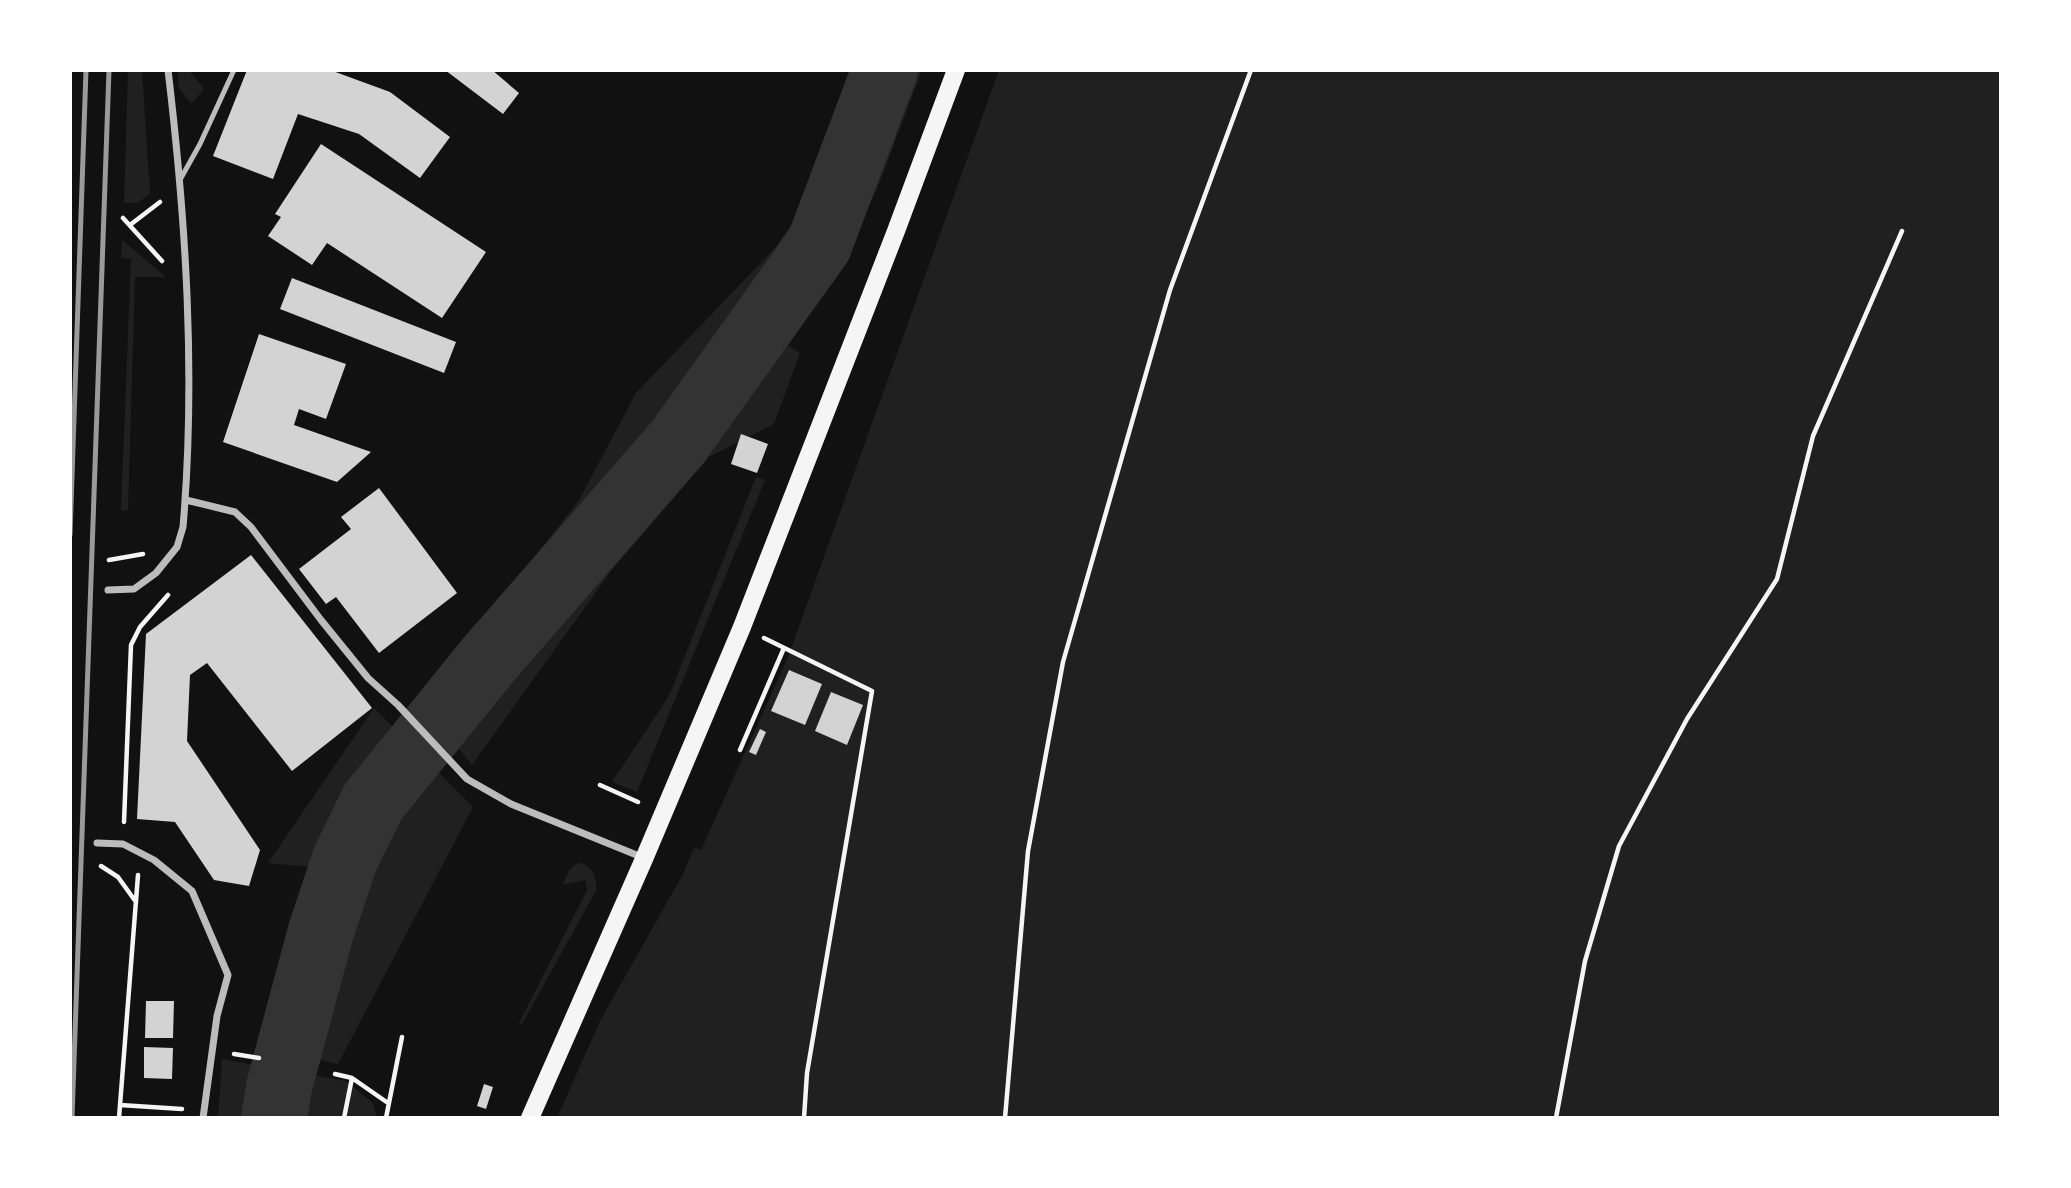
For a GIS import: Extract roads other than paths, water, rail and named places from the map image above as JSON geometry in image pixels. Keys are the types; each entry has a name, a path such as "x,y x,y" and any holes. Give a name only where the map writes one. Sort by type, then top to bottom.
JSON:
{"main road":[{"path":"530,1118 742,627 956,70"}],"street":[{"path":"108,590 134,589 156,573 177,547 183,527 186,500 189,341 181,178 168,70"},
{"path":"186,500 235,512 251,527 328,630 368,678 398,705 467,779 511,804 644,859"},
{"path":"97,843 123,844 139,852 154,860 192,891 228,975 217,1016 203,1114"}],"lane":[{"path":"181,178 234,70"}],"waterway":[{"path":"274,1118 279,1087 321,931 345,859 373,802 489,659 678,442 819,245 885,70"}],"railway":[{"path":"70,535 86,70"},
{"path":"72,1118 109,70"}]}
